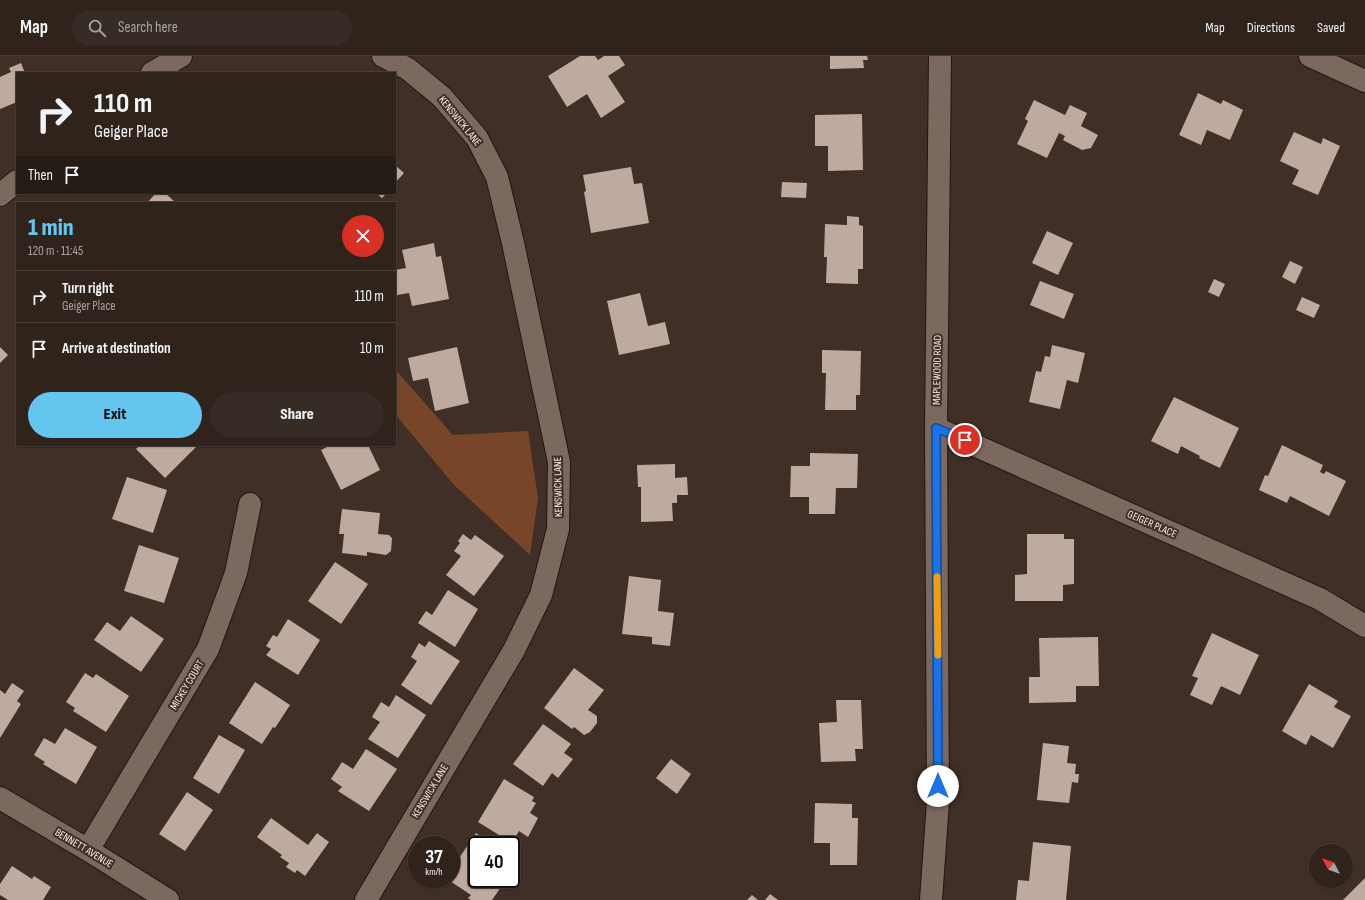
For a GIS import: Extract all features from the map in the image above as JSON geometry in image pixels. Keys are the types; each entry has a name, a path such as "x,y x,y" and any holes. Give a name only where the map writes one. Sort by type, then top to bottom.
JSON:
{"street":[{"path":"154,72 181,56"},
{"name":"KENSWICK LANE","path":"366,900 514,650 541,595 558,529 560,462 513,243 497,177 477,138 442,97 408,69 383,56"},
{"name":"MAPLEWOOD ROAD","path":"932,900 938,802 936,428 940,56"},
{"path":"1310,56 1365,81"},
{"path":"0,195 16,182"},
{"name":"GEIGER PLACE","path":"936,428 1320,599 1365,626"},
{"name":"MICKEY COURT","path":"88,850 208,649 236,572 250,504"},
{"name":"BENNETT AVENUE","path":"0,798 88,850 168,900"}],"shaded area":[{"path":"396,370 453,435 528,431 538,498 530,555 454,485 396,415"}],"building":[{"path":"580,56 595,56 598,60 604,56 619,56 625,65 608,76 625,102 601,118 587,94 567,107 548,76"},
{"path":"830,56 867,56 868,60 863,60 864,68 830,69"},
{"path":"21,63 25,72 16,72 16,102 0,109 0,77 11,72 9,68"},
{"path":"1198,93 1221,104 1223,100 1243,110 1230,140 1207,130 1201,145 1179,135"},
{"path":"1034,100 1065,115 1070,105 1087,113 1081,126 1098,135 1091,148 1082,150 1063,140 1065,136 1059,133 1047,158 1017,144 1028,121 1025,119"},
{"path":"862,114 863,170 828,171 828,146 815,146 815,115"},
{"path":"1294,132 1321,144 1323,138 1340,146 1318,195 1292,184 1299,170 1280,161"},
{"path":"396,166 404,173 396,182"},
{"path":"631,167 634,184 642,183 649,223 591,233 584,192 586,191 583,175"},
{"path":"782,182 807,183 806,198 781,197"},
{"path":"155,194 166,194 175,202 148,202"},
{"path":"377,194 386,194 382,198"},
{"path":"847,216 859,217 859,225 863,226 863,269 858,269 858,284 826,283 827,257 824,257 825,224 847,225"},
{"path":"1047,231 1073,243 1058,275 1032,263"},
{"path":"434,243 436,257 441,256 449,299 412,306 409,293 397,295 396,270 406,268 402,250"},
{"path":"1290,261 1303,267 1295,284 1282,277"},
{"path":"1214,279 1225,284 1219,297 1208,292"},
{"path":"1040,281 1074,294 1064,319 1030,305"},
{"path":"640,293 648,326 665,322 670,344 619,355 607,301"},
{"path":"1302,297 1320,305 1314,318 1296,310"},
{"path":"1052,345 1085,353 1078,383 1067,380 1060,409 1029,402 1036,371 1041,372 1045,356 1050,357"},
{"path":"0,347 8,355 0,363"},
{"path":"457,347 469,403 435,411 428,378 413,381 408,358"},
{"path":"822,350 861,351 860,395 856,395 856,410 825,410 826,373 822,373"},
{"path":"1174,397 1239,428 1220,468 1199,458 1200,456 1181,446 1178,454 1151,441"},
{"path":"1282,445 1323,465 1320,472 1324,474 1326,471 1346,481 1329,516 1290,496 1287,503 1259,490 1265,475 1268,476"},
{"path":"139,446 197,446 165,478 136,449"},
{"path":"329,446 368,446 380,470 341,490 321,450"},
{"path":"810,453 858,454 857,488 836,488 835,514 809,514 809,497 790,497 791,466 810,466"},
{"path":"675,464 675,478 687,477 688,495 677,495 677,503 672,503 673,521 641,522 641,487 638,487 637,465"},
{"path":"127,477 167,490 153,533 112,519"},
{"path":"342,509 380,513 378,534 389,535 392,538 391,551 386,555 367,552 367,556 342,553 344,534 339,534"},
{"path":"463,534 471,540 475,535 504,556 474,596 446,575 461,556 454,551 460,543 458,541"},
{"path":"1027,534 1064,534 1064,539 1074,539 1074,584 1063,585 1063,601 1015,601 1015,575 1027,574"},
{"path":"139,545 179,558 164,603 124,591"},
{"path":"335,562 368,584 341,624 308,601"},
{"path":"629,576 661,580 658,611 674,613 670,646 652,644 652,637 622,634"},
{"path":"448,590 478,609 455,647 418,623 426,611 432,615"},
{"path":"131,616 164,639 141,672 94,640 107,622 120,631"},
{"path":"288,619 320,640 298,675 266,655 271,649 266,646 273,635 277,637"},
{"path":"1212,633 1259,655 1240,695 1221,686 1212,705 1190,695 1198,678 1192,676"},
{"path":"1098,637 1099,686 1076,686 1076,702 1029,703 1029,677 1040,677 1039,638"},
{"path":"429,641 460,661 431,705 401,685 417,661 411,657 419,643 425,647"},
{"path":"574,668 604,690 588,710 597,716 597,723 590,732 584,735 574,727 572,729 544,708"},
{"path":"85,673 93,678 96,674 129,696 106,732 73,711 75,708 66,702"},
{"path":"255,682 290,705 275,728 273,727 262,744 229,723"},
{"path":"12,683 24,691 17,701 21,704 0,738 0,690 5,694"},
{"path":"1309,684 1338,701 1334,707 1351,716 1333,748 1311,735 1306,745 1282,731"},
{"path":"396,695 426,715 398,758 368,739 380,722 372,717 381,702 389,707"},
{"path":"836,700 861,700 863,749 855,749 856,761 821,762 819,723 837,722"},
{"path":"543,724 571,744 564,753 573,759 558,778 552,773 543,786 513,764"},
{"path":"65,728 97,747 76,784 43,764 45,762 34,755 44,738 55,744"},
{"path":"219,735 245,750 219,794 193,778"},
{"path":"1043,743 1069,746 1067,763 1076,764 1075,774 1079,774 1078,783 1072,782 1069,803 1037,800"},
{"path":"366,749 397,769 369,811 338,791 342,787 331,779 342,762 353,769"},
{"path":"671,759 691,774 677,794 656,778"},
{"path":"504,779 534,797 532,801 536,803 530,813 538,818 528,837 519,831 516,836 501,836 478,822"},
{"path":"187,792 213,810 185,851 159,834"},
{"path":"815,803 852,804 852,818 858,818 857,865 830,865 830,843 814,843"},
{"path":"271,818 308,845 317,833 329,842 305,876 297,870 295,873 286,867 289,863 280,857 282,855 257,837"},
{"path":"1033,842 1071,846 1066,900 1016,900 1018,880 1029,881"},
{"path":"468,845 468,888 499,888 499,890 492,900 471,900 468,898 471,895 460,888 460,857"},
{"path":"12,866 32,879 34,876 51,887 43,900 8,900 0,895 0,884"},
{"path":"1365,878 1365,900 1343,900"},
{"path":"770,894 778,900 765,900"},
{"path":"752,895 758,900 747,900"}],"slow traffic":[{"path":"937,577 938,655"}],"route":[{"path":"938,786 936,428 965,440"}]}
